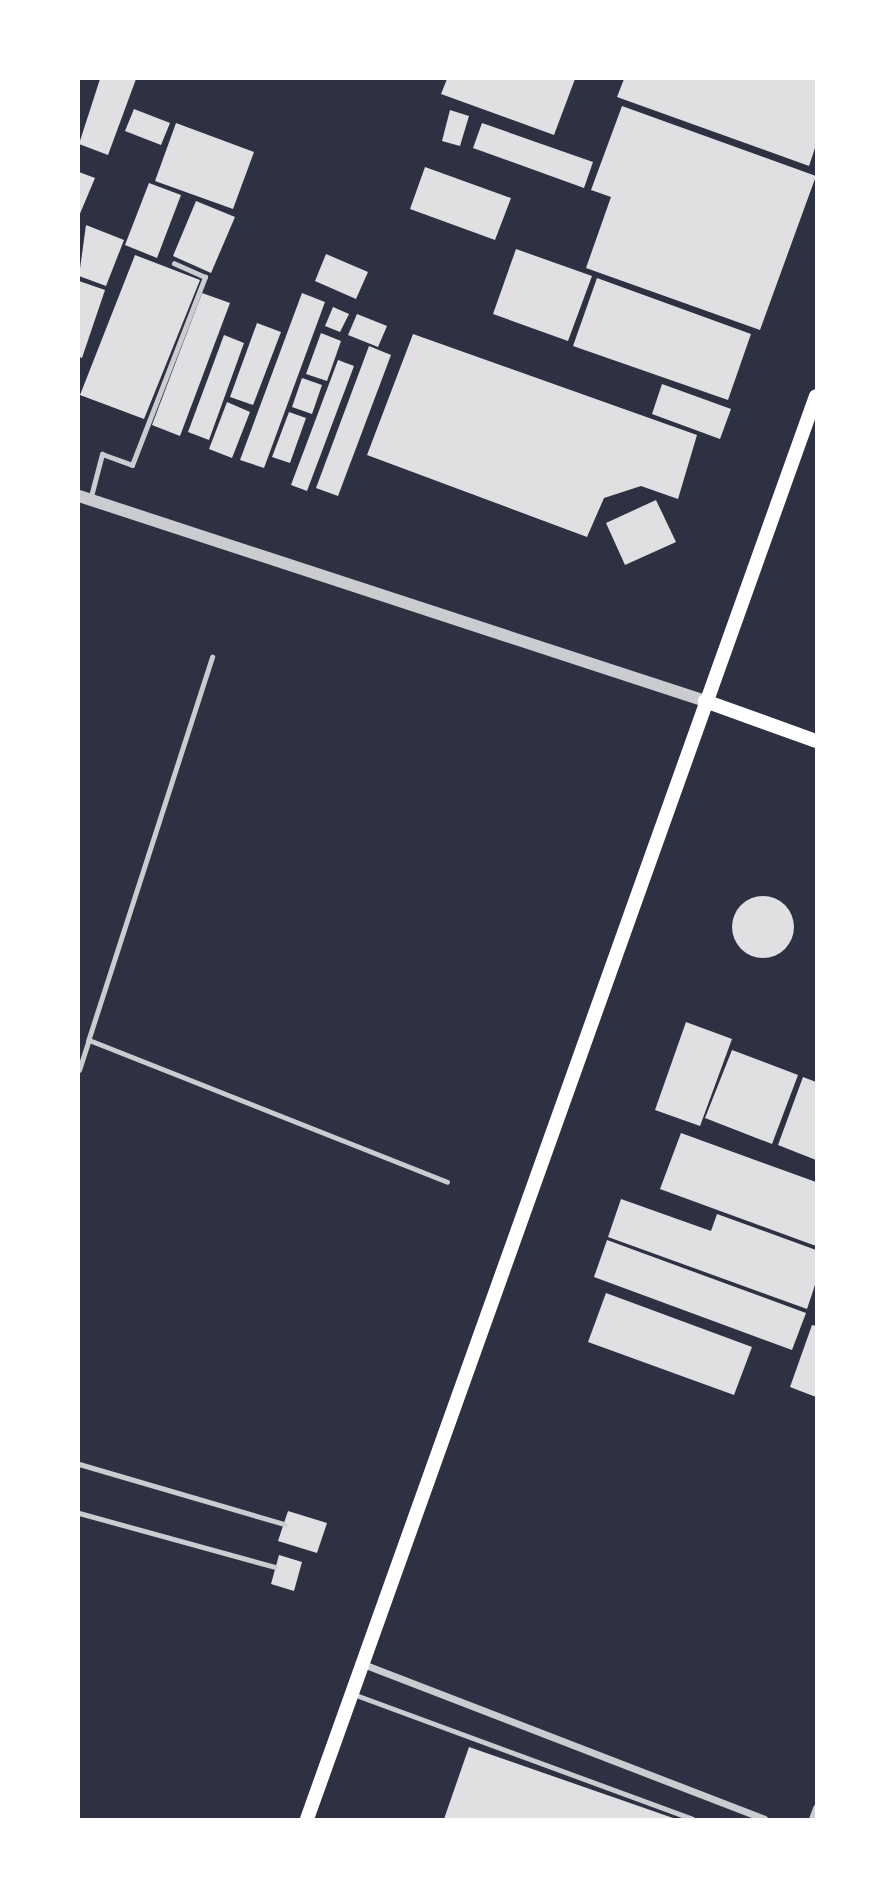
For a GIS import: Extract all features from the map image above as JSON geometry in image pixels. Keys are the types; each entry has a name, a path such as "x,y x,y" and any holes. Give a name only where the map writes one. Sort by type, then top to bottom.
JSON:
{"main road":[{"path":"307,1819 816,396"},
{"path":"705,701 816,741"}],"street":[{"path":"84,498 705,701"},
{"path":"363,1664 764,1819"},
{"path":"812,1819 816,1808"}],"lane":[{"path":"84,498 102,454 132,465 205,277 174,263"},
{"path":"79,1070 212,657"},
{"path":"86,1047 89,1040 447,1182"},
{"path":"79,1464 284,1524"},
{"path":"79,1513 275,1567"},
{"path":"353,1694 692,1819"}],"building":[{"path":"100,79 136,79 108,155 79,144"},
{"path":"447,79 575,79 554,135 441,94"},
{"path":"624,79 816,80 816,145 809,166 617,97"},
{"path":"622,106 816,176 760,330 586,268 611,197 591,190"},
{"path":"134,109 170,123 161,145 125,131"},
{"path":"450,110 469,116 460,146 442,141"},
{"path":"176,123 254,152 233,209 155,181"},
{"path":"482,123 593,162 584,188 473,148"},
{"path":"425,167 511,198 495,240 410,209"},
{"path":"79,172 95,178 79,216"},
{"path":"149,183 181,195 157,258 125,245"},
{"path":"196,201 235,217 211,273 173,256"},
{"path":"86,225 124,240 106,286 79,276"},
{"path":"516,249 592,276 568,341 493,314"},
{"path":"326,254 368,272 356,299 315,281"},
{"path":"135,255 200,280 144,419 80,395"},
{"path":"597,278 751,334 728,400 573,346"},
{"path":"79,281 105,290 82,358 79,357"},
{"path":"202,293 230,303 180,436 152,425"},
{"path":"302,293 325,302 264,468 240,460"},
{"path":"333,307 349,314 340,332 325,326"},
{"path":"357,314 387,326 378,347 348,335"},
{"path":"257,323 281,332 253,405 230,397"},
{"path":"321,333 341,341 327,381 306,374"},
{"path":"413,334 697,435 678,499 641,486 604,498 587,537 367,455"},
{"path":"224,335 244,343 209,440 188,432"},
{"path":"369,346 391,355 338,496 316,488"},
{"path":"338,360 354,366 307,491 291,485"},
{"path":"302,378 322,385 312,414 292,407"},
{"path":"662,384 731,409 720,439 652,414"},
{"path":"227,402 250,412 232,458 209,449"},
{"path":"289,412 306,418 290,463 272,457"},
{"path":"656,500 676,542 625,565 606,523"},
{"path":"763,896 775,898 785,905 792,915 792,939 785,949 775,956 763,958 751,956 741,949 734,939 732,927 734,915 741,905 751,898"},
{"path":"686,1022 732,1039 700,1126 655,1110"},
{"path":"732,1050 798,1075 772,1144 705,1118"},
{"path":"803,1077 816,1082 816,1160 778,1145"},
{"path":"681,1133 816,1182 816,1246 660,1189"},
{"path":"621,1199 711,1231 717,1214 816,1250 816,1282 807,1309 608,1237"},
{"path":"607,1240 806,1313 792,1350 594,1277"},
{"path":"606,1293 752,1347 734,1395 588,1342"},
{"path":"812,1325 816,1326 816,1397 790,1387"},
{"path":"288,1511 327,1523 317,1553 278,1541"},
{"path":"279,1555 302,1562 294,1591 271,1584"},
{"path":"469,1747 676,1819 444,1819"}]}
